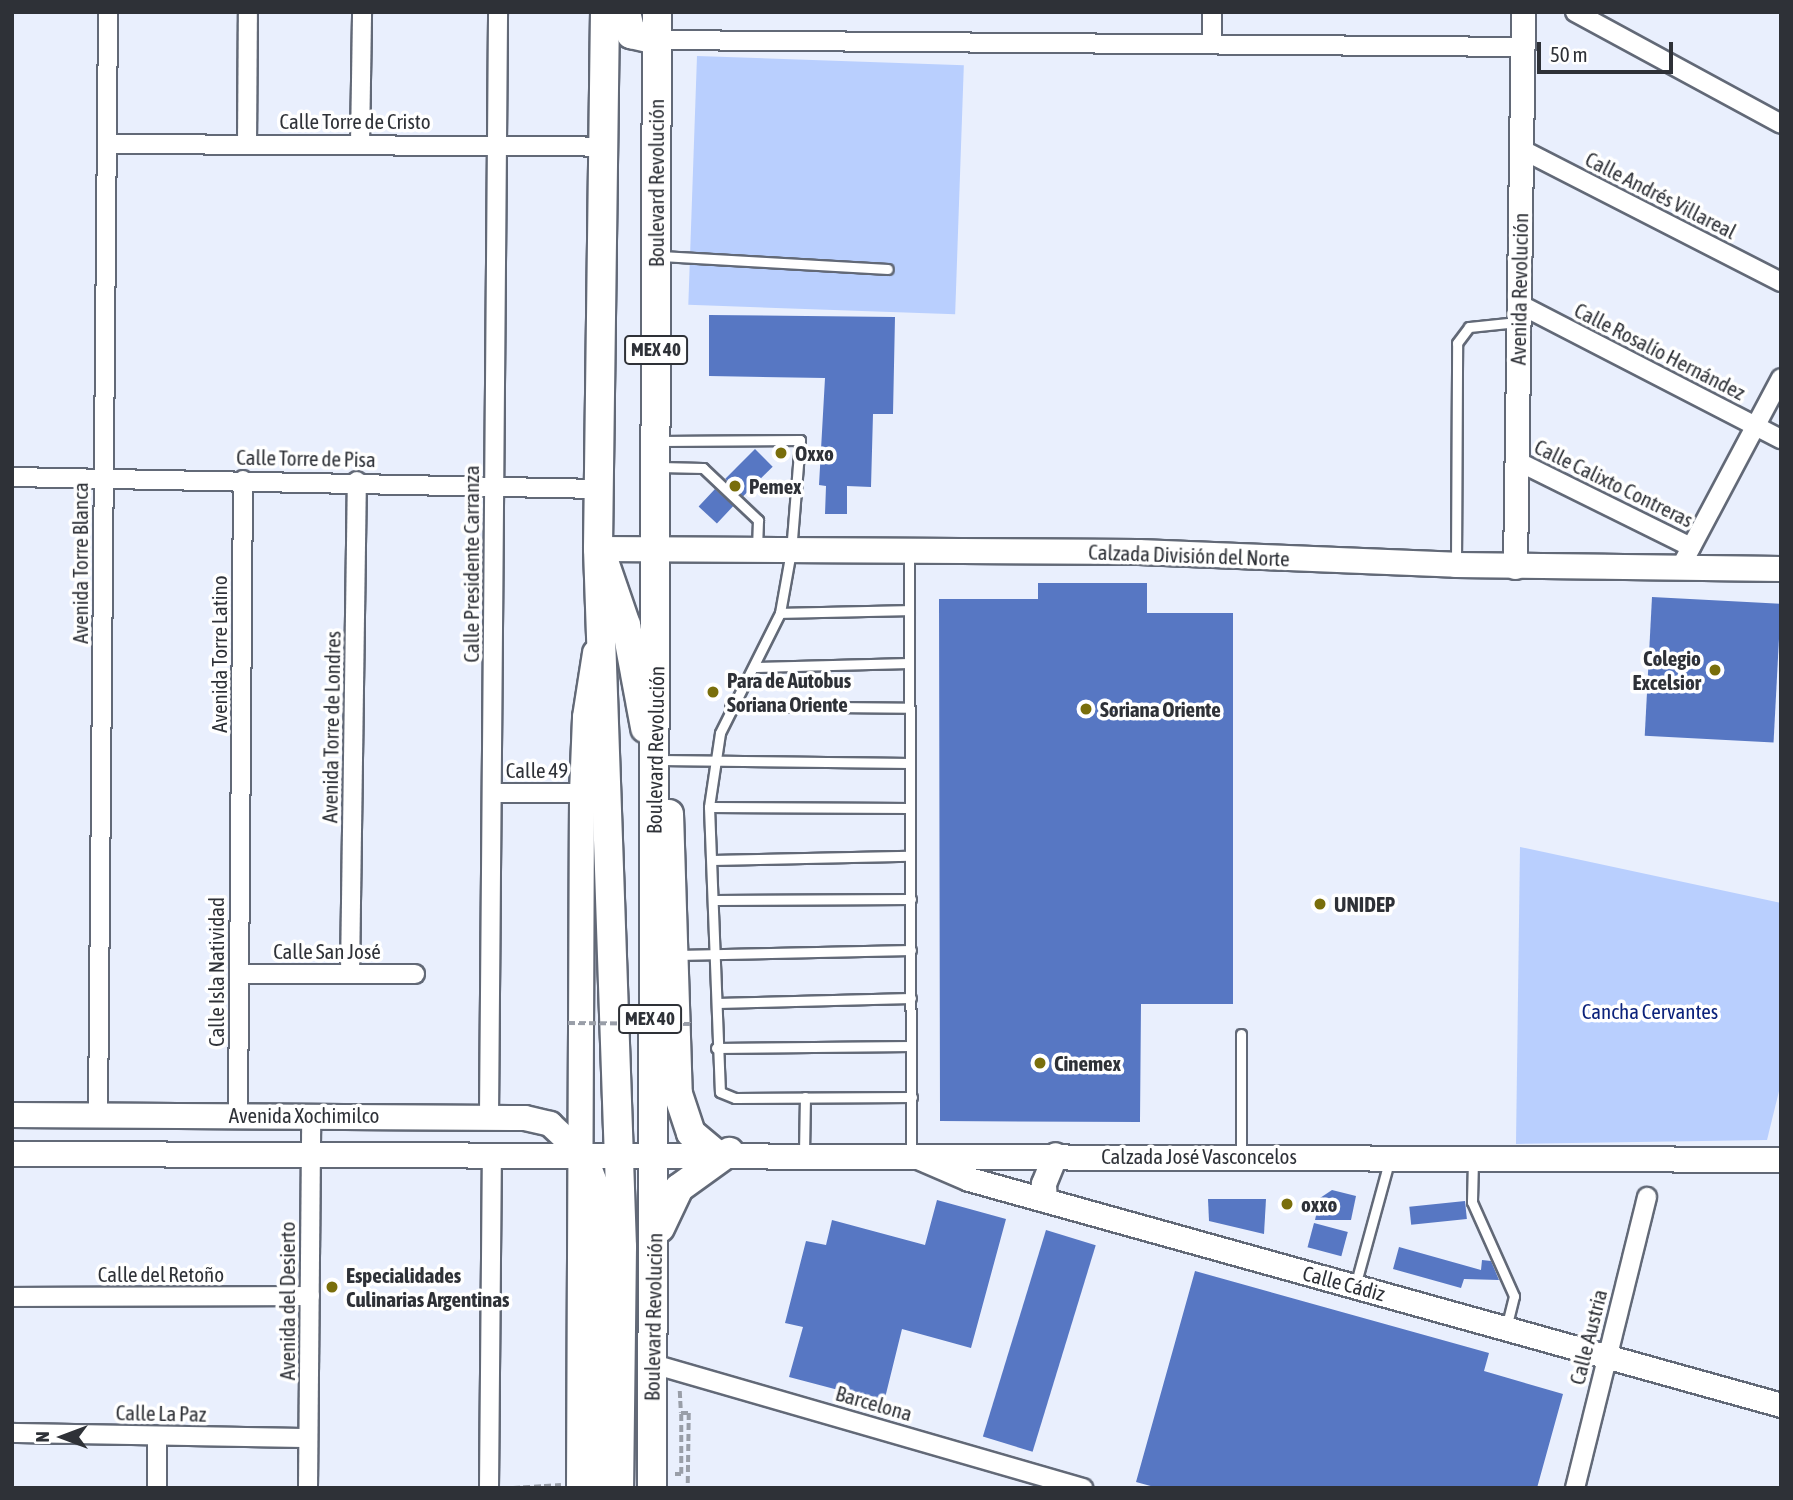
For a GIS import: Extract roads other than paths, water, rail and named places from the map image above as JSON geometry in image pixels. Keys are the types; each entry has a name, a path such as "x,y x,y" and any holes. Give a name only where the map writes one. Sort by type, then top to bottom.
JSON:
{"main road":[{"name":"MEX 40","path":"605,12 598,549 618,1152 619,1488"},
{"path":"626,12 631,34 657,40"},
{"name":"Boulevard Revolución","path":"652,1488 655,1152 650,958 659,549 657,12"},
{"path":"598,549 620,600 668,807 678,1094 691,1133 722,1153 678,1188 654,1244"},
{"name":"Calzada División del Norte","path":"598,549 1139,552 1515,567 1686,558 1781,569"},
{"path":"573,1487 582,1154 582,793 588,687 601,627"},
{"name":"Avenida Xochimilco","path":"12,1115 489,1116 550,1124 582,1154"},
{"name":"Avenida Xochimilco","path":"12,1154 492,1158 618,1152"},
{"name":"Calzada José Vasconcelos","path":"618,1152 1781,1160"},
{"path":"582,1154 596,1190 598,1488"},
{"path":"1045,1200 1044,1184 1056,1155"}],"street":[{"name":"Avenida Torre Blanca","path":"98,1115 108,12"},
{"path":"247,144 248,12"},
{"path":"360,144 362,12"},
{"name":"Calle Presidente Carranza","path":"489,1116 498,12"},
{"path":"1212,12 1212,44"},
{"name":"Avenida Revolución","path":"1515,567 1523,12"},
{"path":"1575,12 1781,124"},
{"path":"657,40 1523,47"},
{"name":"Calle Torre de Cristo","path":"107,144 603,146"},
{"name":"Calle Andrés Villareal","path":"1521,149 1781,282"},
{"name":"Calle Rosalío Hernández","path":"1519,313 1781,439"},
{"path":"1686,558 1781,378"},
{"name":"Calle Calixto Contreras","path":"1517,461 1686,558"},
{"name":"Calle Torre de Pisa","path":"12,477 356,481 598,489"},
{"name":"Avenida Torre Latino","path":"240,829 243,480"},
{"name":"Avenida Torre de Londres","path":"350,974 356,481"},
{"name":"Calle 49","path":"492,793 582,793"},
{"name":"Calle Isla Natividad","path":"238,1115 240,829"},
{"name":"Calle San José","path":"239,974 415,974"},
{"name":"Avenida del Desierto","path":"308,1488 311,1115"},
{"name":"Calle Cádiz","path":"911,1154 969,1179 1781,1405"},
{"path":"489,1488 492,1158"},
{"name":"Calle Austria","path":"1576,1488 1647,1197"},
{"name":"Calle del Retoño","path":"12,1297 310,1296"},
{"name":"Barcelona","path":"653,1364 1083,1488"},
{"name":"Calle La Paz","path":"12,1433 309,1437"},
{"path":"157,1436 157,1488"}],"lane":[{"path":"656,256 888,269"},
{"path":"1456,565 1458,343 1469,327 1519,313"},
{"path":"658,454 800,440 791,551 780,613 756,667 730,706 712,763 709,807 716,954 717,1083 726,1097 912,1097"},
{"path":"658,454 704,468 758,520 757,551"},
{"path":"909,552 911,1154"},
{"path":"780,613 909,610"},
{"path":"756,667 909,663"},
{"path":"730,706 909,708"},
{"path":"655,759 712,763 910,763"},
{"path":"709,807 910,808"},
{"path":"712,860 910,856"},
{"path":"714,900 911,899"},
{"path":"675,955 911,950"},
{"path":"717,1003 911,998"},
{"path":"1241,1034 1241,1156"},
{"path":"716,1048 911,1046"},
{"path":"804,1153 805,1097"},
{"path":"1355,1286 1391,1157"},
{"path":"1473,1157 1472,1202 1514,1296 1506,1327"}],"place":[{"name":"Oxxo","path":"781,453"},
{"name":"Pemex","path":"735,486"},
{"name":"Colegio Excelsior","path":"1715,670"},
{"name":"Para de Autobus Soriana Oriente","path":"713,692"},
{"name":"Soriana Oriente","path":"1086,709"},
{"name":"UNIDEP","path":"1320,904"},
{"name":"Cinemex","path":"1040,1063"},
{"name":"oxxo","path":"1287,1204"},
{"name":"Especialidades Culinarias Argentinas","path":"332,1287"}],"park label":[{"name":"Cancha Cervantes","path":"1650,1011"}]}
